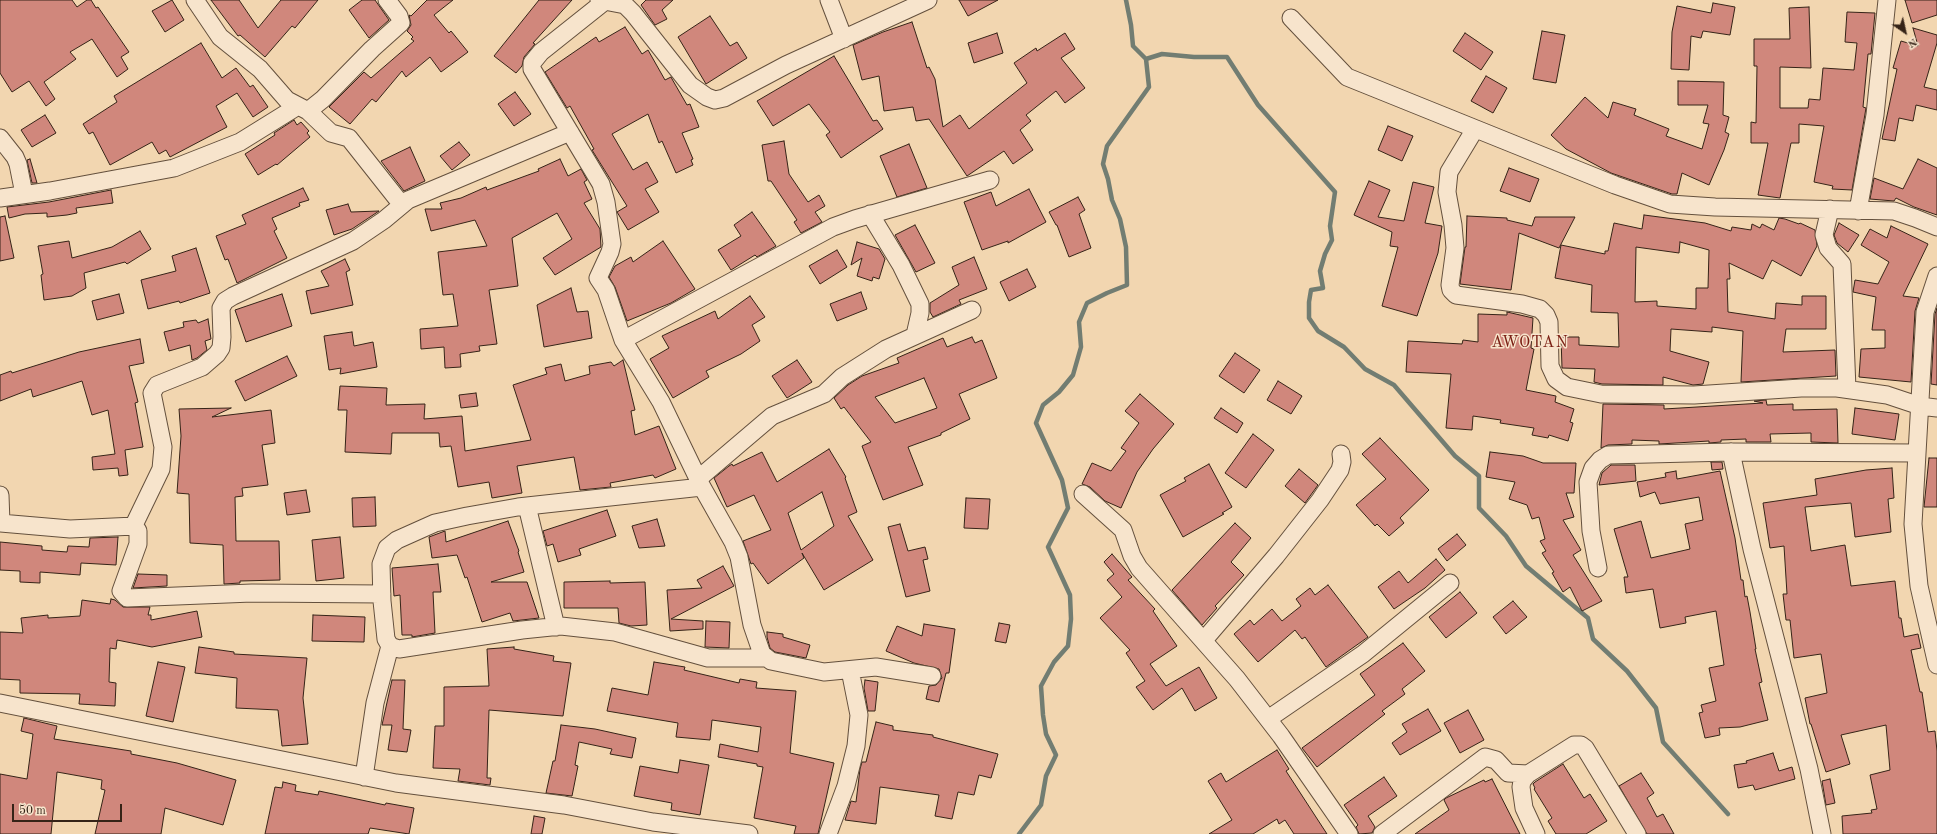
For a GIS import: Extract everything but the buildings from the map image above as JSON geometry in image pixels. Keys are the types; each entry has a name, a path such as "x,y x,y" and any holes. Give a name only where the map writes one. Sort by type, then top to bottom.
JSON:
{"street":[{"path":"195,0 220,37 260,69 287,100 303,108 331,133 349,138 402,205"},
{"path":"0,198 50,191 174,168 240,142 303,108 323,99 372,49 401,23 399,16 387,0"},
{"path":"599,0 625,5 690,85 707,97 716,100 724,98 786,65 928,0"},
{"path":"604,0 541,52 532,63 532,69 601,184 606,202 612,244 598,278 606,290 623,340 661,402 700,483 733,542 737,552 752,625 765,658"},
{"path":"829,0 844,38"},
{"path":"1858,210 1875,115 1887,0"},
{"path":"1291,18 1347,77 1615,186 1670,204 1715,207 1894,211 1937,227"},
{"path":"1475,129 1449,172 1447,192 1453,225 1455,248 1450,285 1451,290 1456,295 1522,304 1540,309 1546,315 1549,322 1550,366 1556,379 1567,387 1601,394 1671,395 1694,395 1801,388 1847,389 1887,395 1920,406 1937,408"},
{"path":"133,527 161,469 163,447 152,393 158,385 202,367 217,354 221,348 222,337 221,308 226,301 233,296 353,241 384,220 408,200 570,132"},
{"path":"0,138 15,157 18,164 24,194"},
{"path":"623,340 833,227 870,214 990,180"},
{"path":"1830,209 1824,235 1828,248 1842,264 1847,389"},
{"path":"870,214 901,265 920,304 920,313 915,335"},
{"path":"1937,276 1925,312 1913,532 1919,586 1937,665"},
{"path":"932,676 876,667 824,672 771,662 765,658 708,658 615,632 556,627 522,630 399,649 390,646 386,639 381,564 387,548 397,540 435,523 527,506 700,483 772,416 824,394 842,377 860,364 915,335 972,310"},
{"path":"1598,568 1591,531 1588,482 1593,468 1600,460 1608,456 1731,452 1917,452"},
{"path":"1731,452 1752,548 1809,770 1822,834"},
{"path":"1204,640 1276,556 1320,500 1340,470 1342,462 1341,454"},
{"path":"1084,494 1123,530 1132,556 1139,568 1204,640 1268,719 1349,834"},
{"path":"0,495 1,523 70,529 135,526 138,531 138,544 121,591 127,598 252,594 382,594"},
{"path":"527,506 556,627"},
{"path":"1268,719 1363,654 1450,583"},
{"path":"364,777 375,703 383,667 390,646"},
{"path":"828,834 846,786 856,746 859,715 850,670"},
{"path":"0,703 396,783 564,804 653,822 749,834"},
{"path":"1536,834 1524,808 1521,787 1522,781 1528,774 1574,745 1581,745 1585,748 1637,834"},
{"path":"1382,834 1485,757 1496,760 1508,773 1528,774"}],"waterway":[{"path":"1126,0 1133,46 1146,59 1162,54 1194,57 1227,57 1258,105 1335,192 1330,226 1332,240 1325,254 1320,271 1323,288 1311,290 1309,318 1318,331 1344,347 1365,369 1394,385 1455,456 1479,476 1479,508 1506,536 1526,566 1588,618 1593,639 1627,671 1656,708 1663,742 1728,814"},
{"path":"1019,834 1041,805 1046,776 1056,755 1046,734 1041,686 1054,662 1068,646 1071,619 1070,595 1048,547 1068,508 1062,480 1036,423 1043,405 1059,392 1073,375 1081,347 1079,322 1087,303 1127,285 1126,247 1120,219 1112,200 1108,179 1103,164 1107,146 1149,87 1146,59"}],"district":[{"name":"AWOTAN","path":"1530,343"}]}
